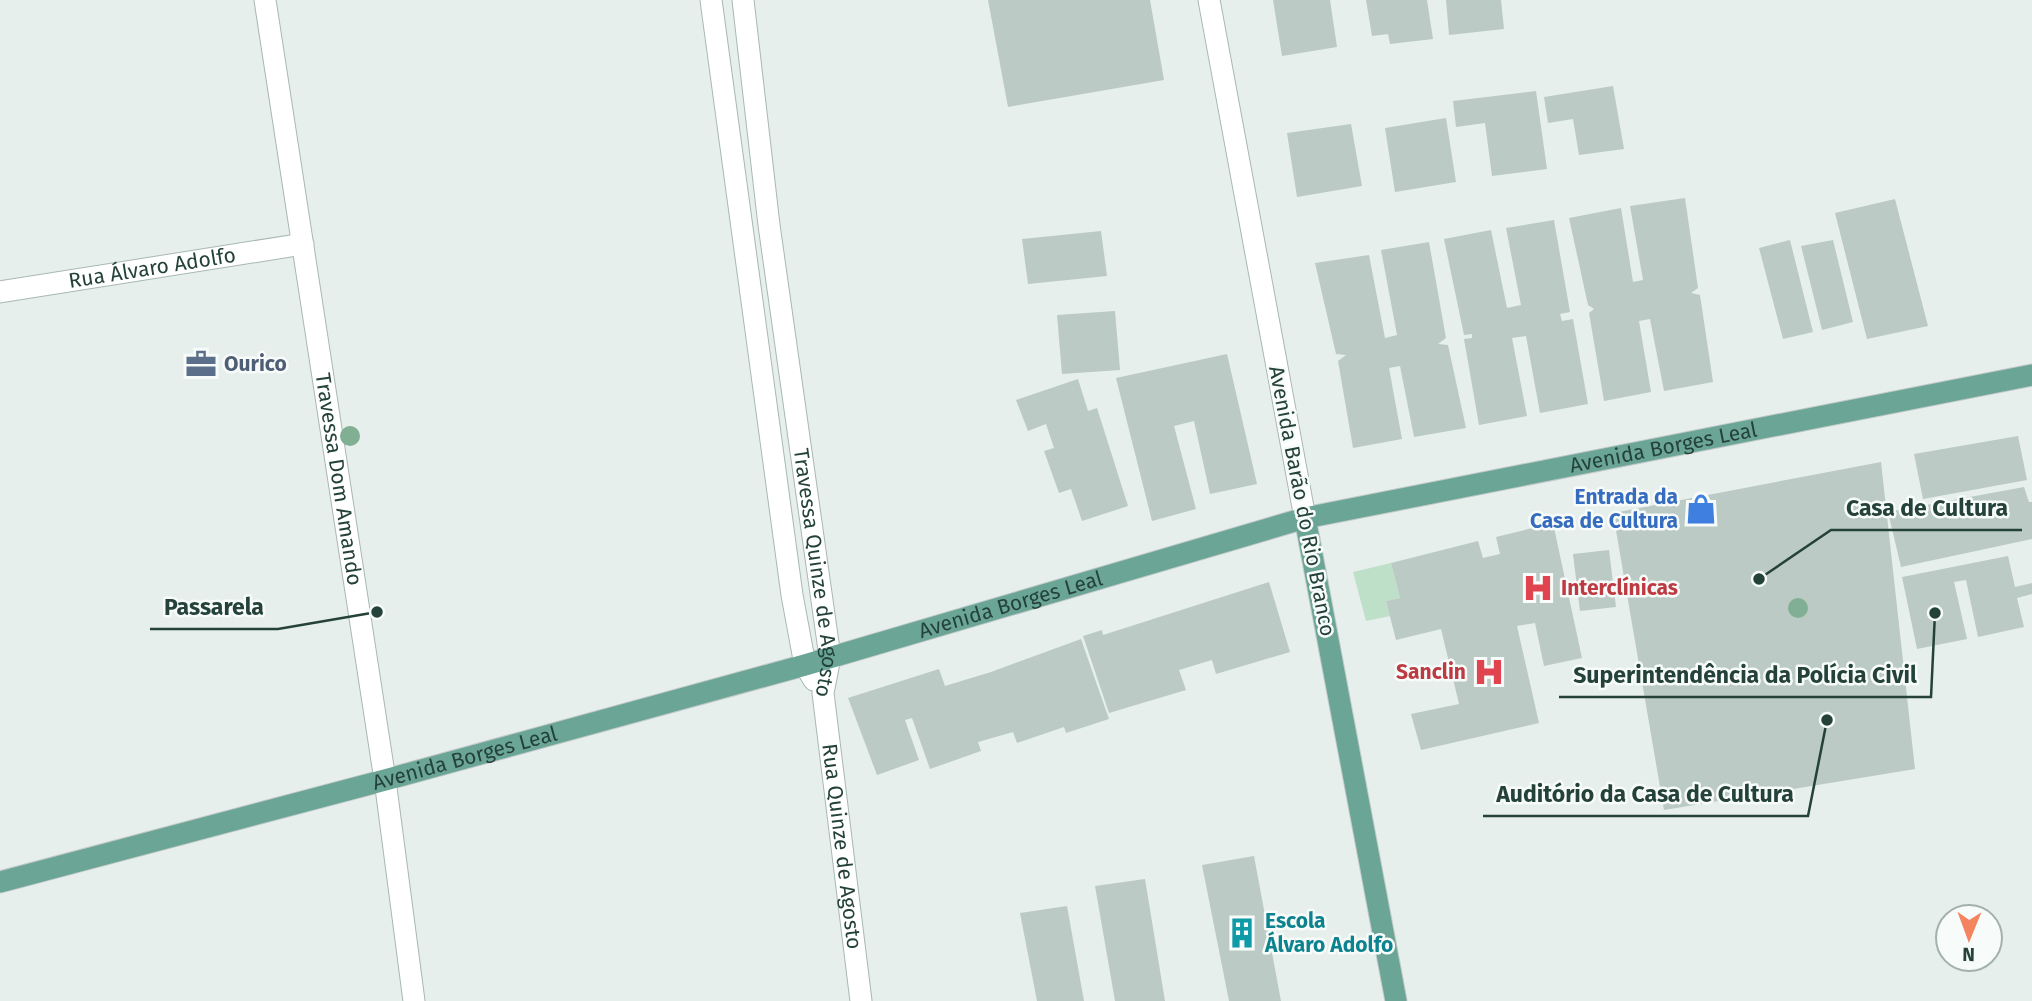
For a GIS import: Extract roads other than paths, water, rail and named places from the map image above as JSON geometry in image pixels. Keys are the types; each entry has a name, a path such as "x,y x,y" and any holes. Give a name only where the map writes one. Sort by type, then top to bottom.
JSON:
{"main road":[{"name":"Avenida Borges Leal","path":"0,882 805,666 1306,518 2032,375"},
{"name":"Avenida Barão do Rio Branco","path":"1306,518 1396,1001"}],"street":[{"name":"Travessa Dom Amando","path":"265,0 385,780 415,1001"},
{"name":"Travessa Quinze de Agosto","path":"712,0 792,595 805,666 823,693"},
{"name":"Travessa Quinze de Agosto","path":"743,0 769,225 830,657 823,693"},
{"name":"Avenida Barão do Rio Branco","path":"1209,0 1306,518"},
{"path":"743,230 769,225"},
{"name":"Rua Álvaro Adolfo","path":"0,292 303,244"},
{"name":"Rua Quinze de Agosto","path":"823,693 861,1001"}],"place":[{"name":"Ourico","path":"201,364"},
{"name":"Entrada da Casa de Cultura","path":"1701,509"},
{"name":"Casa de Cultura","path":"1759,579"},
{"name":"Interclínicas","path":"1538,588"},
{"name":"Passarela","path":"377,612"},
{"name":"Superintendência da Polícia Civil","path":"1935,613"},
{"name":"Sanclin","path":"1489,672"},
{"name":"Auditório da Casa de Cultura","path":"1827,720"},
{"name":"Escola Álvaro Adolfo","path":"1242,933"}]}
